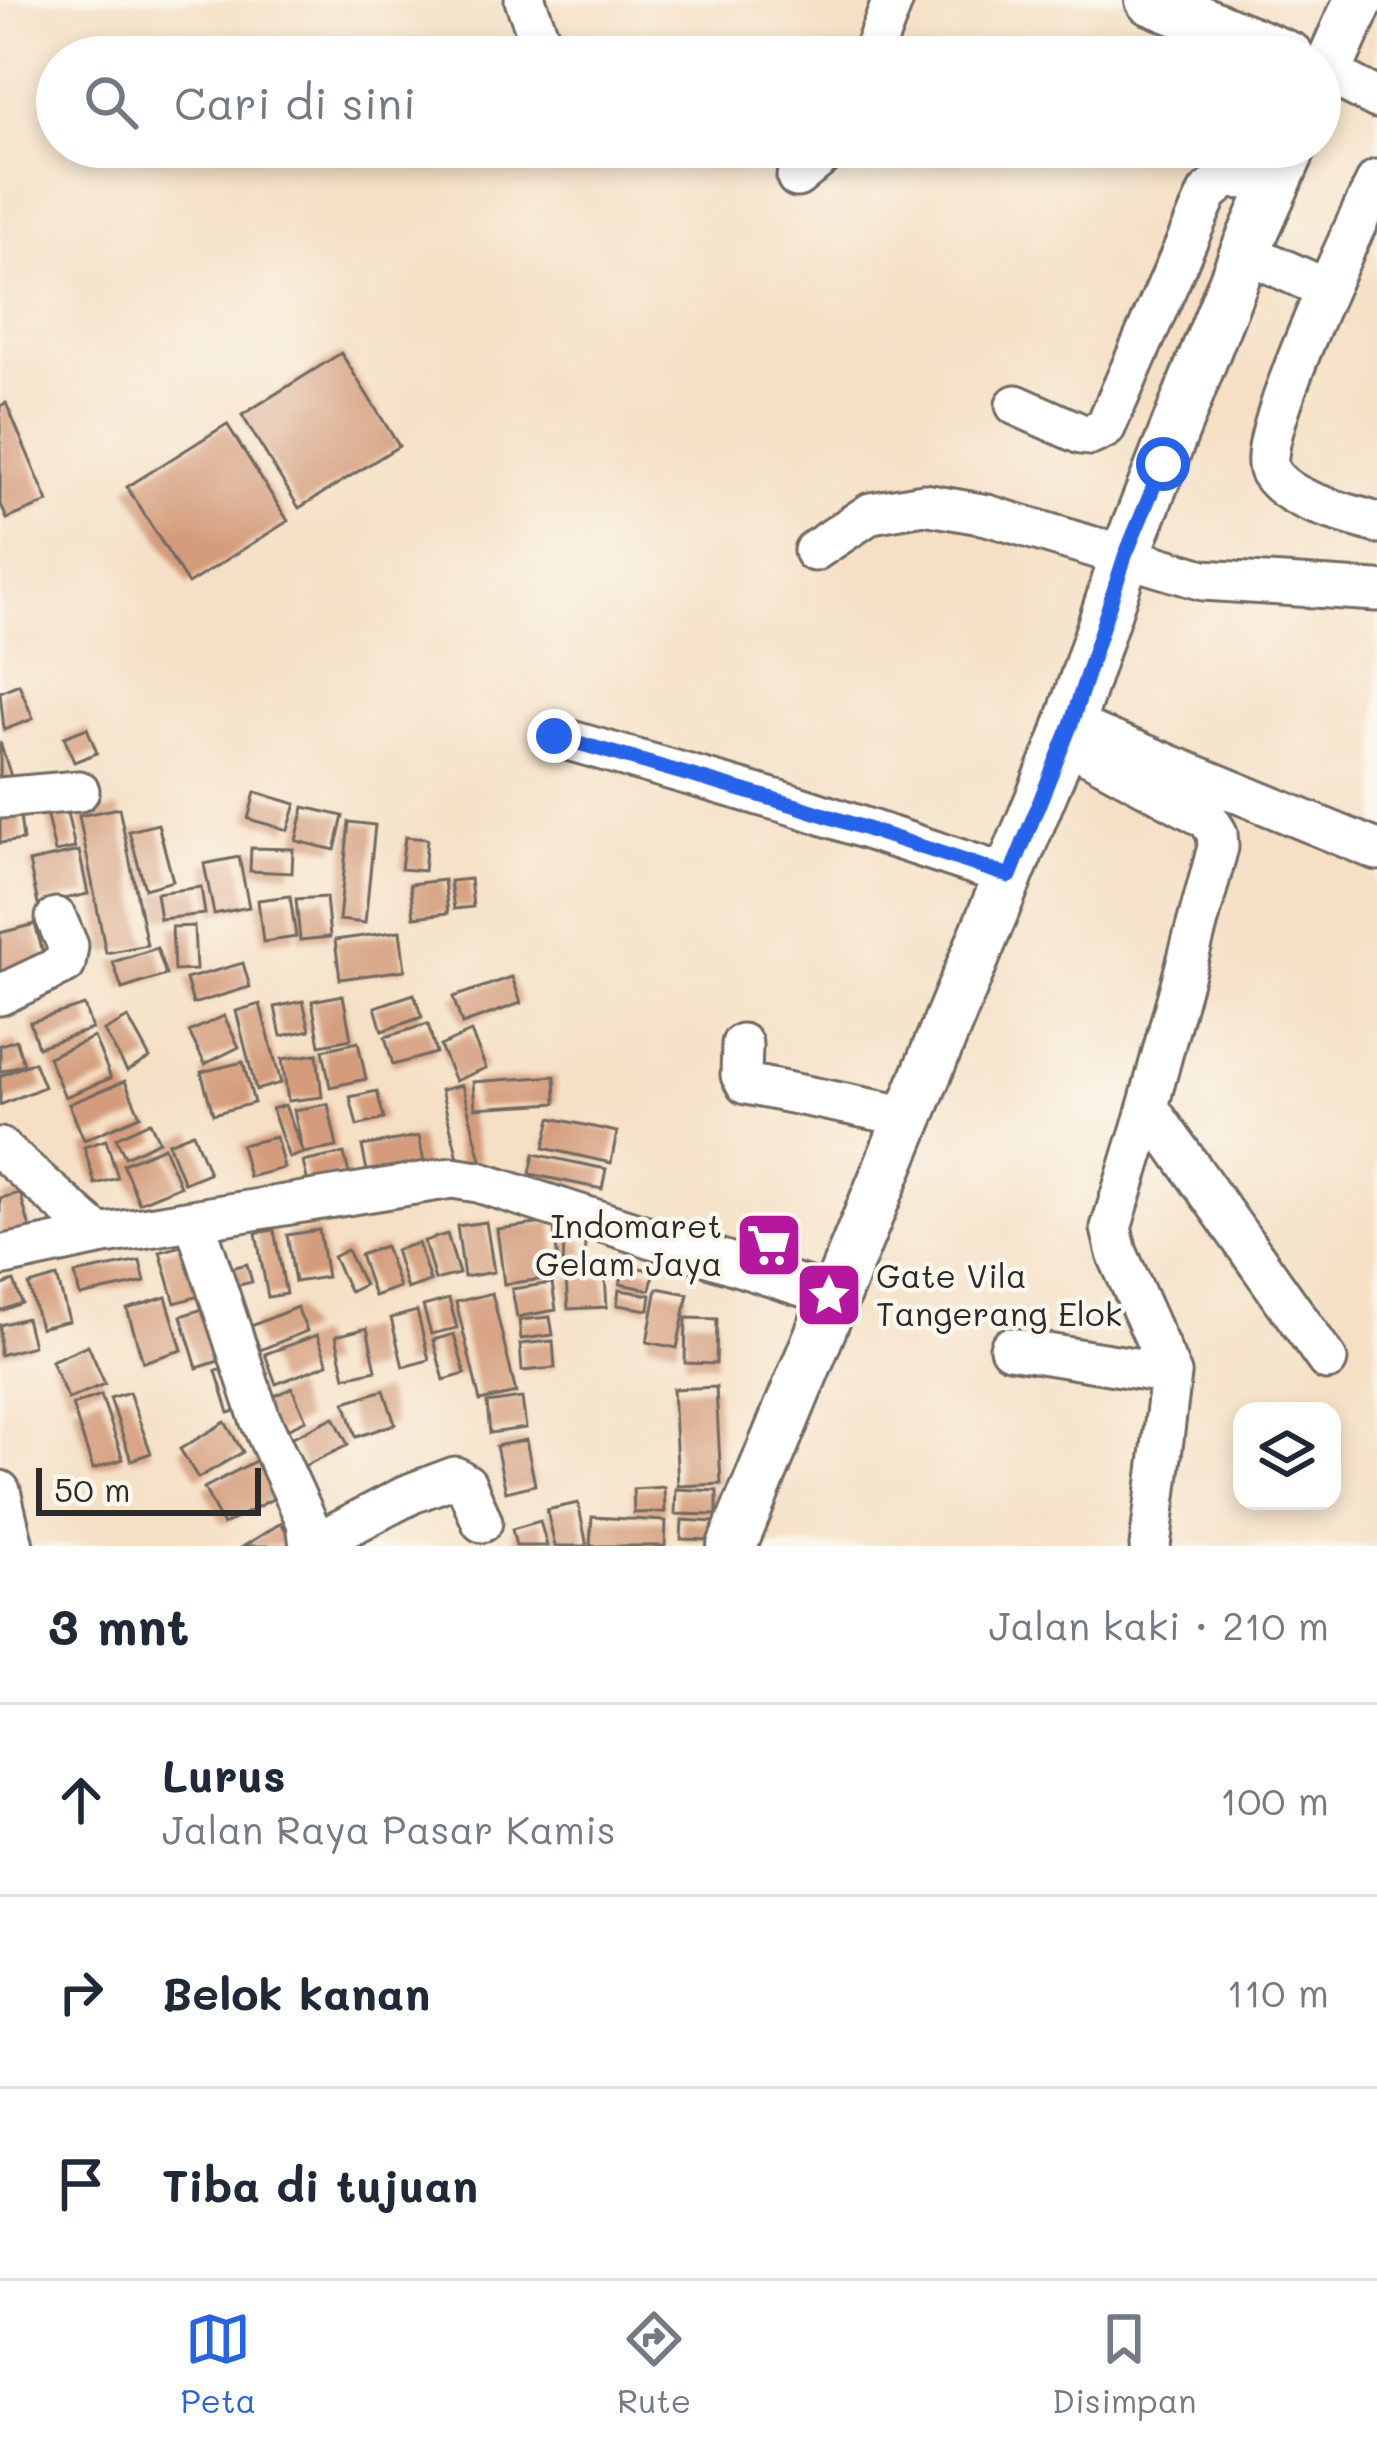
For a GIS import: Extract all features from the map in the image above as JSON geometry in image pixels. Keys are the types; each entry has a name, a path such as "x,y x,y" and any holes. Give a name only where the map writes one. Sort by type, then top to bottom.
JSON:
{"main road":[{"path":"1150,0 1233,36"},
{"path":"1336,36 1359,0"},
{"path":"732,1546 1068,732 1125,556 1282,168"}],"street":[{"path":"525,0 538,36"},
{"path":"879,36 893,0"},
{"path":"1341,83 1377,98"},
{"path":"797,177 808,168"},
{"path":"1016,405 1081,434 1106,428 1208,193 1226,178 1249,179 1279,168"},
{"path":"1377,180 1272,428 1266,467 1300,497 1377,524"},
{"path":"1245,252 1327,289"},
{"path":"814,551 871,512 924,504 986,514 1203,580 1377,591"},
{"path":"1068,732 1377,850"},
{"path":"1068,732 1208,819 1217,833 1218,847 1111,1228 1117,1253 1171,1374 1150,1546"},
{"path":"554,736 797,806 1010,876"},
{"path":"0,798 79,791"},
{"path":"0,995 65,964 68,946 56,918"},
{"path":"742,1044 741,1075 746,1084 911,1117"},
{"path":"1148,1107 1328,1360"},
{"path":"0,1148 99,1235"},
{"path":"0,1256 99,1235 464,1179 836,1297"},
{"path":"195,1222 260,1419 307,1522 310,1546 412,1493 455,1477 466,1484 482,1522"},
{"path":"1010,1348 1171,1374"},
{"path":"0,1491 13,1546"}],"building":[{"path":"341,353 399,446 299,508 242,415"},
{"path":"6,403 48,502 7,519 0,502 0,406"},
{"path":"227,424 288,521 188,584 127,487"},
{"path":"19,684 33,719 4,730 0,692"},
{"path":"87,728 97,753 74,762 64,737"},
{"path":"0,742 15,789 0,794"},
{"path":"255,792 296,804 288,830 248,819"},
{"path":"19,807 23,840 0,843 0,810"},
{"path":"304,807 343,816 335,850 296,841"},
{"path":"66,808 75,848 55,852 46,812"},
{"path":"119,808 147,945 106,953 79,816"},
{"path":"349,822 375,825 365,923 339,920"},
{"path":"158,824 173,881 145,889 129,831"},
{"path":"405,837 427,839 424,871 401,869"},
{"path":"251,848 293,849 292,873 250,871"},
{"path":"79,851 88,894 38,904 29,862"},
{"path":"239,857 249,907 214,914 204,864"},
{"path":"470,879 473,907 454,909 450,881"},
{"path":"444,880 448,913 414,917 410,884"},
{"path":"201,887 205,914 160,919 156,893"},
{"path":"290,896 296,937 263,942 258,900"},
{"path":"326,897 330,937 300,940 296,899"},
{"path":"35,924 47,967 0,980 0,933"},
{"path":"194,926 196,970 174,971 172,927"},
{"path":"400,931 405,970 340,979 335,940"},
{"path":"157,948 166,975 122,989 113,962"},
{"path":"243,963 250,987 193,1004 186,979"},
{"path":"512,977 521,1003 462,1024 453,997"},
{"path":"414,994 422,1017 382,1031 375,1007"},
{"path":"343,995 351,1039 320,1045 312,1001"},
{"path":"303,1001 310,1030 281,1036 275,1007"},
{"path":"260,1004 281,1083 256,1090 236,1011"},
{"path":"84,1005 92,1029 38,1047 30,1022"},
{"path":"224,1016 239,1047 205,1064 189,1032"},
{"path":"128,1018 150,1058 127,1071 104,1031"},
{"path":"428,1024 436,1053 393,1065 385,1037"},
{"path":"471,1032 486,1068 455,1081 440,1046"},
{"path":"94,1037 111,1078 65,1097 48,1057"},
{"path":"16,1040 24,1064 0,1072 0,1045"},
{"path":"358,1042 366,1079 330,1087 323,1050"},
{"path":"317,1054 322,1097 288,1101 282,1059"},
{"path":"34,1062 44,1087 0,1105 0,1076"},
{"path":"243,1062 254,1103 213,1114 201,1072"},
{"path":"555,1076 556,1103 475,1108 473,1082"},
{"path":"125,1081 140,1116 84,1140 69,1104"},
{"path":"462,1085 481,1160 460,1166 441,1090"},
{"path":"377,1091 384,1119 357,1126 350,1097"},
{"path":"328,1104 337,1147 303,1153 294,1110"},
{"path":"285,1105 303,1153 289,1158 272,1109"},
{"path":"551,1118 617,1132 611,1163 544,1148"},
{"path":"150,1122 159,1141 125,1157 116,1138"},
{"path":"193,1133 209,1173 184,1183 168,1143"},
{"path":"419,1136 425,1167 368,1176 362,1146"},
{"path":"276,1137 284,1168 249,1177 241,1145"},
{"path":"106,1140 118,1178 95,1184 84,1147"},
{"path":"164,1147 180,1186 139,1203 123,1164"},
{"path":"344,1153 349,1174 308,1183 303,1162"},
{"path":"534,1154 606,1169 602,1189 530,1174"},
{"path":"20,1193 32,1235 0,1236 0,1198"},
{"path":"486,1222 494,1272 464,1277 457,1226"},
{"path":"553,1222 560,1277 504,1284 497,1229"},
{"path":"274,1230 286,1294 268,1297 256,1233"},
{"path":"319,1230 327,1277 295,1282 287,1235"},
{"path":"447,1234 459,1274 435,1280 424,1241"},
{"path":"564,1240 585,1241 584,1270 563,1269"},
{"path":"196,1242 210,1293 175,1303 160,1252"},
{"path":"418,1243 430,1281 407,1289 395,1250"},
{"path":"385,1246 399,1287 374,1296 360,1255"},
{"path":"347,1250 364,1285 350,1292 333,1257"},
{"path":"140,1261 145,1282 80,1296 75,1274"},
{"path":"247,1264 252,1282 222,1289 218,1271"},
{"path":"625,1265 654,1271 650,1290 620,1284"},
{"path":"605,1276 607,1307 568,1309 566,1279"},
{"path":"57,1277 69,1321 40,1328 29,1285"},
{"path":"14,1281 22,1303 0,1311 0,1286"},
{"path":"552,1283 556,1310 517,1317 512,1289"},
{"path":"657,1288 688,1294 677,1348 647,1342"},
{"path":"619,1290 651,1295 649,1310 617,1305"},
{"path":"492,1293 516,1393 480,1401 456,1302"},
{"path":"166,1297 182,1350 143,1362 127,1309"},
{"path":"449,1299 457,1328 431,1334 423,1306"},
{"path":"215,1305 231,1357 197,1368 181,1316"},
{"path":"297,1307 307,1331 260,1350 251,1326"},
{"path":"417,1311 429,1360 403,1367 391,1318"},
{"path":"550,1317 553,1335 521,1339 519,1320"},
{"path":"26,1318 33,1346 0,1355 0,1325"},
{"path":"686,1318 717,1319 716,1364 685,1363"},
{"path":"367,1328 376,1370 345,1377 336,1336"},
{"path":"454,1334 465,1374 444,1380 433,1340"},
{"path":"317,1335 328,1364 276,1384 265,1354"},
{"path":"553,1341 555,1368 522,1371 520,1344"},
{"path":"88,1345 105,1384 68,1399 51,1361"},
{"path":"234,1366 246,1408 229,1413 216,1371"},
{"path":"716,1387 721,1484 678,1486 673,1389"},
{"path":"292,1388 306,1420 274,1435 259,1403"},
{"path":"384,1390 395,1424 356,1437 345,1402"},
{"path":"129,1392 151,1453 131,1460 110,1398"},
{"path":"101,1395 123,1459 93,1469 72,1405"},
{"path":"522,1398 526,1428 490,1433 487,1403"},
{"path":"334,1417 348,1445 304,1466 291,1438"},
{"path":"225,1422 243,1452 198,1478 180,1449"},
{"path":"526,1440 535,1485 506,1492 496,1446"},
{"path":"263,1457 282,1494 223,1525 204,1488"},
{"path":"664,1487 665,1512 634,1513 633,1489"},
{"path":"676,1489 717,1491 717,1515 675,1514"},
{"path":"578,1503 587,1546 555,1546 547,1510"},
{"path":"592,1517 666,1521 665,1546 590,1546"},
{"path":"682,1520 715,1522 714,1540 681,1539"},
{"path":"540,1521 547,1546 516,1546 512,1529"},
{"path":"281,1523 296,1546 244,1546"}],"place":[{"name":"Indomaret Gelam Jaya","path":"769,1245"},
{"name":"Gate Vila Tangerang Elok","path":"829,1295"}],"route":[{"path":"554,736 797,806 1010,876 1071,724 1125,556 1163,464"}]}
